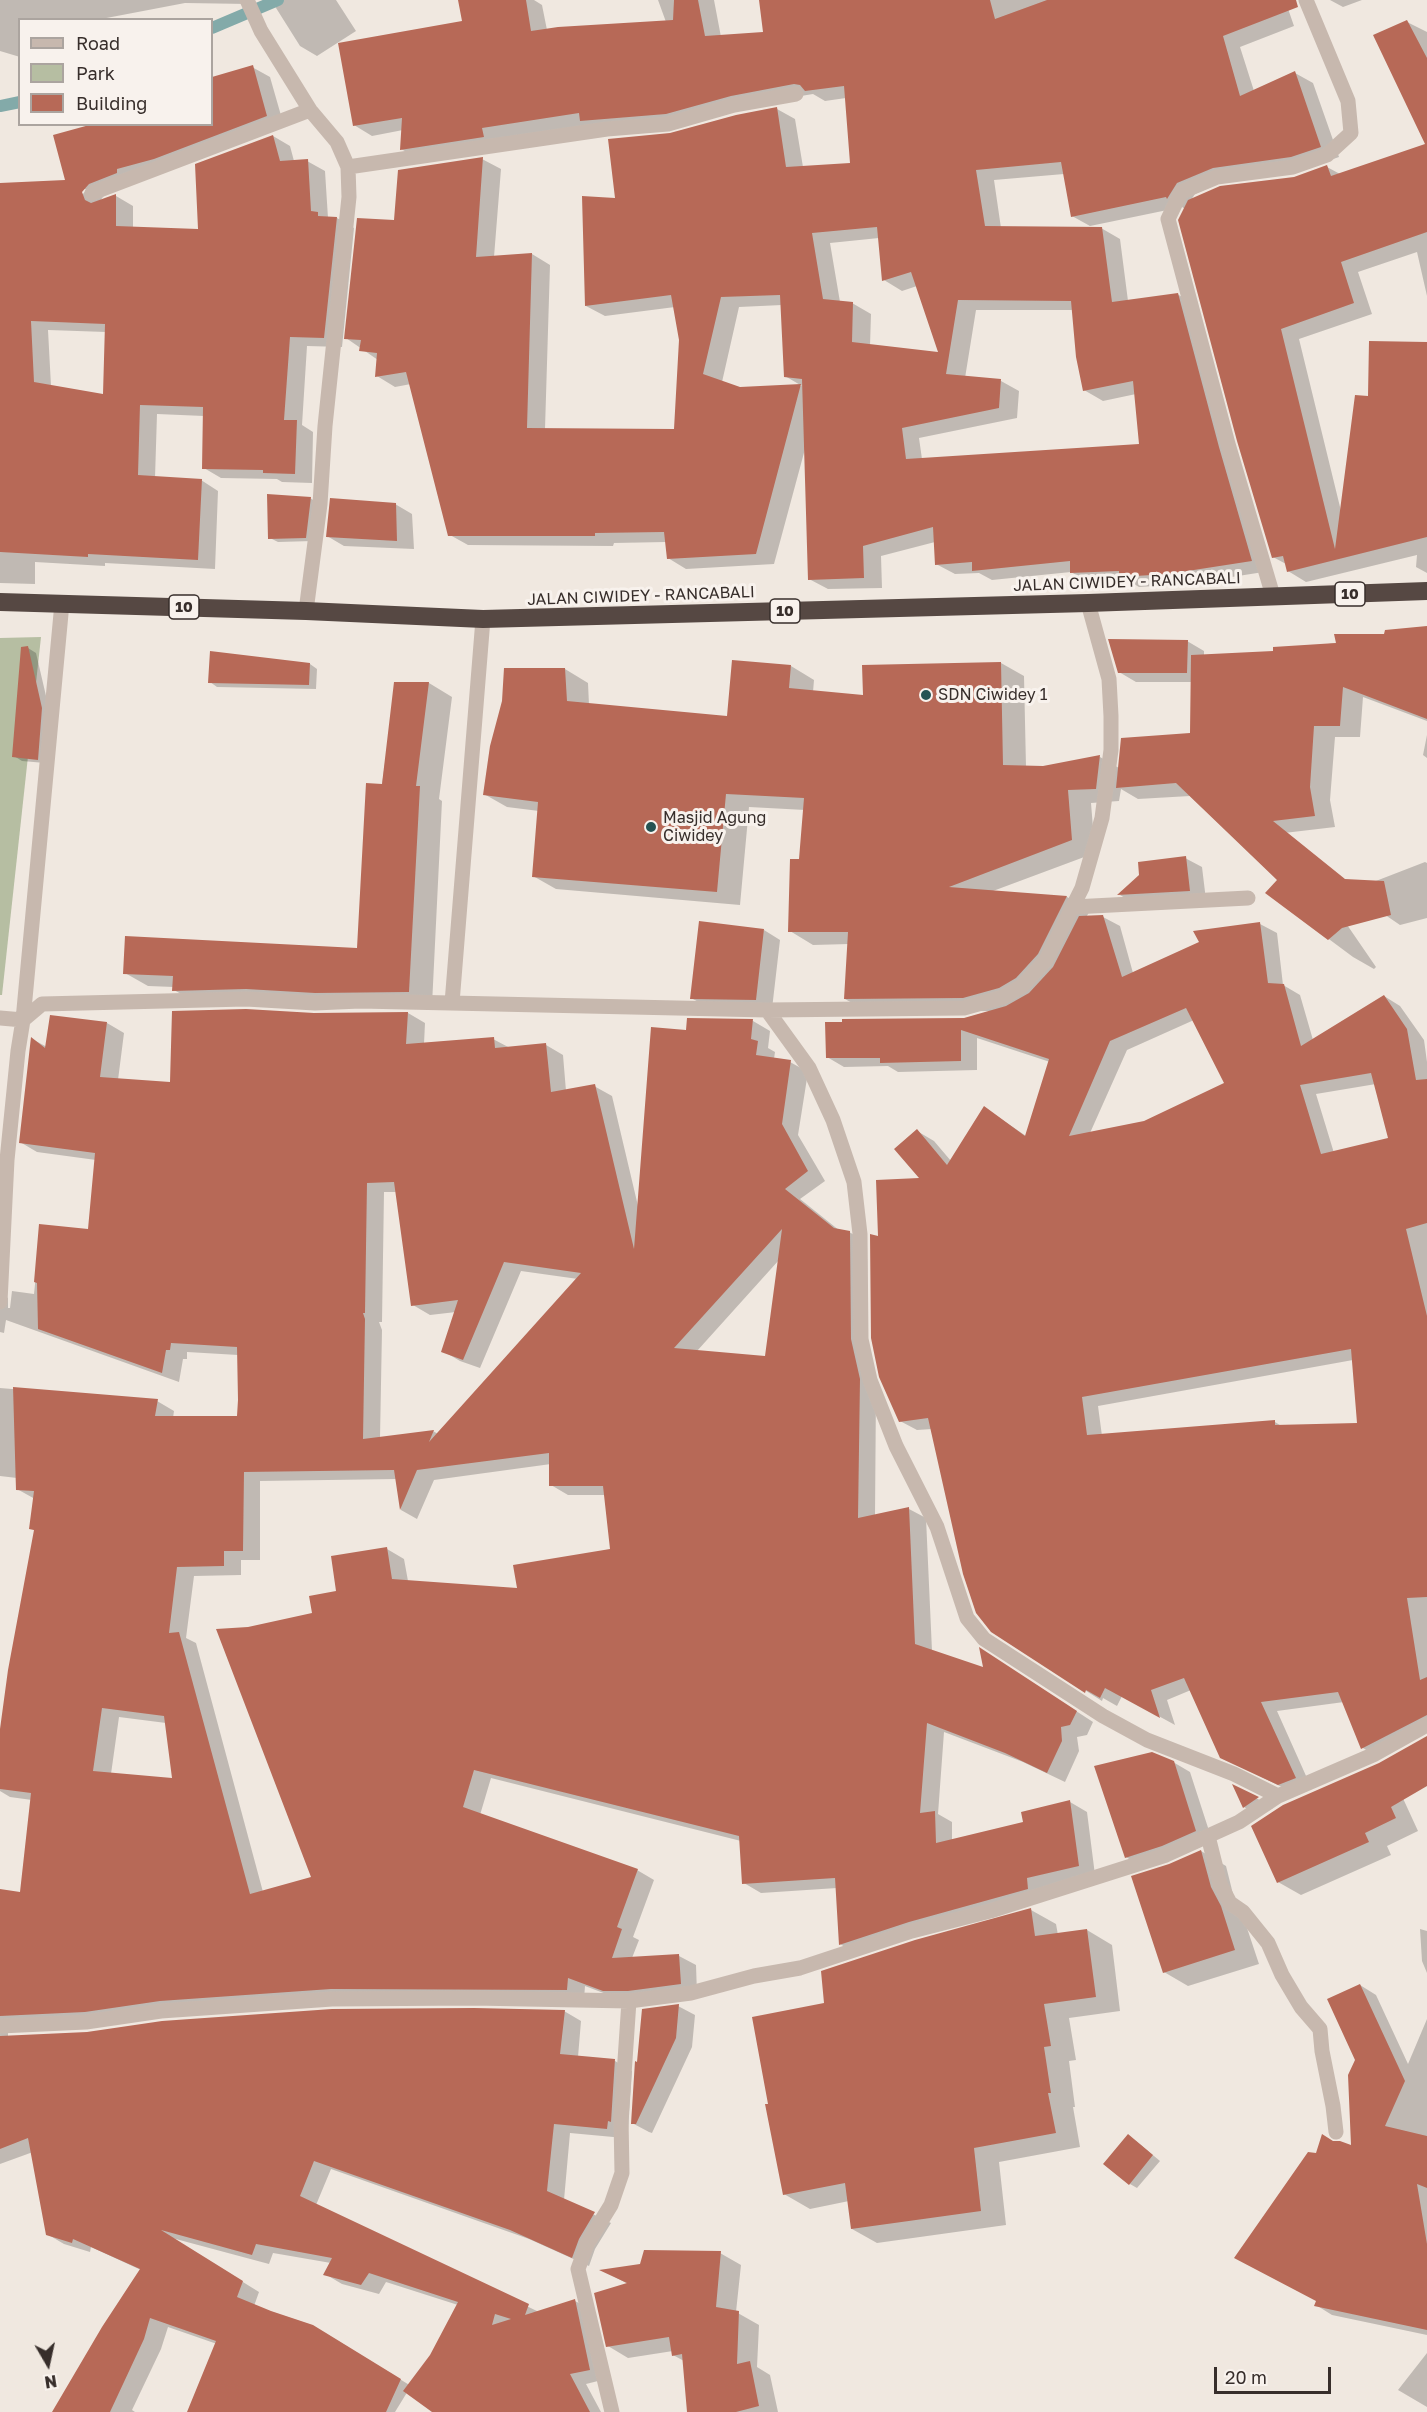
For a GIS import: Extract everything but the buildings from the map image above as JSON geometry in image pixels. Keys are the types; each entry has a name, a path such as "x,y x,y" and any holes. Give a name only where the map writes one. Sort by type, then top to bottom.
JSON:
{"highway":[{"name":"JALAN CIWIDEY - RANCABALI","path":"0,602 483,619 1088,603 1427,591"}],"street":[{"path":"247,0 261,31 310,110 338,142 348,166 349,197 325,426 320,504 306,611"},
{"path":"1273,596 1228,444 1168,219 1181,192 1217,177 1293,167 1327,155 1351,133 1348,101 1306,0"},
{"path":"348,166 607,129 668,124 734,105 796,94"},
{"path":"92,193 310,110"},
{"path":"0,1302 7,1160 62,603"},
{"path":"0,1018 22,1020 42,1004 79,1002 246,999 315,1003 360,1001 767,1010 964,1008 1003,997 1023,986 1046,960 1082,888 1102,818 1111,750 1109,679 1088,603"},
{"path":"452,1003 483,619"},
{"path":"1073,907 1248,898"},
{"path":"767,1010 809,1068 833,1120 854,1182 860,1234 861,1339 870,1380 897,1446 937,1527 967,1618 984,1639 1103,1716 1147,1740 1234,1774 1278,1796"},
{"path":"0,2026 86,2022 161,2011 332,1999 474,1998 629,2001 691,1994 754,1976 800,1968 912,1931 990,1911 1166,1855 1239,1822 1278,1796 1375,1754 1427,1725"},
{"path":"1208,1836 1220,1884 1230,1903 1243,1912 1268,1943 1282,1975 1301,2007 1320,2029 1336,2132"},
{"path":"612,2412 578,2269 587,2244 611,2205 622,2173 621,2119 629,2001"}],"green space":[{"path":"41,637 2,995 0,995 0,638"}],"waterway":[{"path":"213,28 278,0"},
{"path":"0,106 18,102"}],"place":[{"name":"SDN Ciwidey 1","path":"926,695"},
{"name":"Masjid Agung Ciwidey","path":"651,827"}]}
